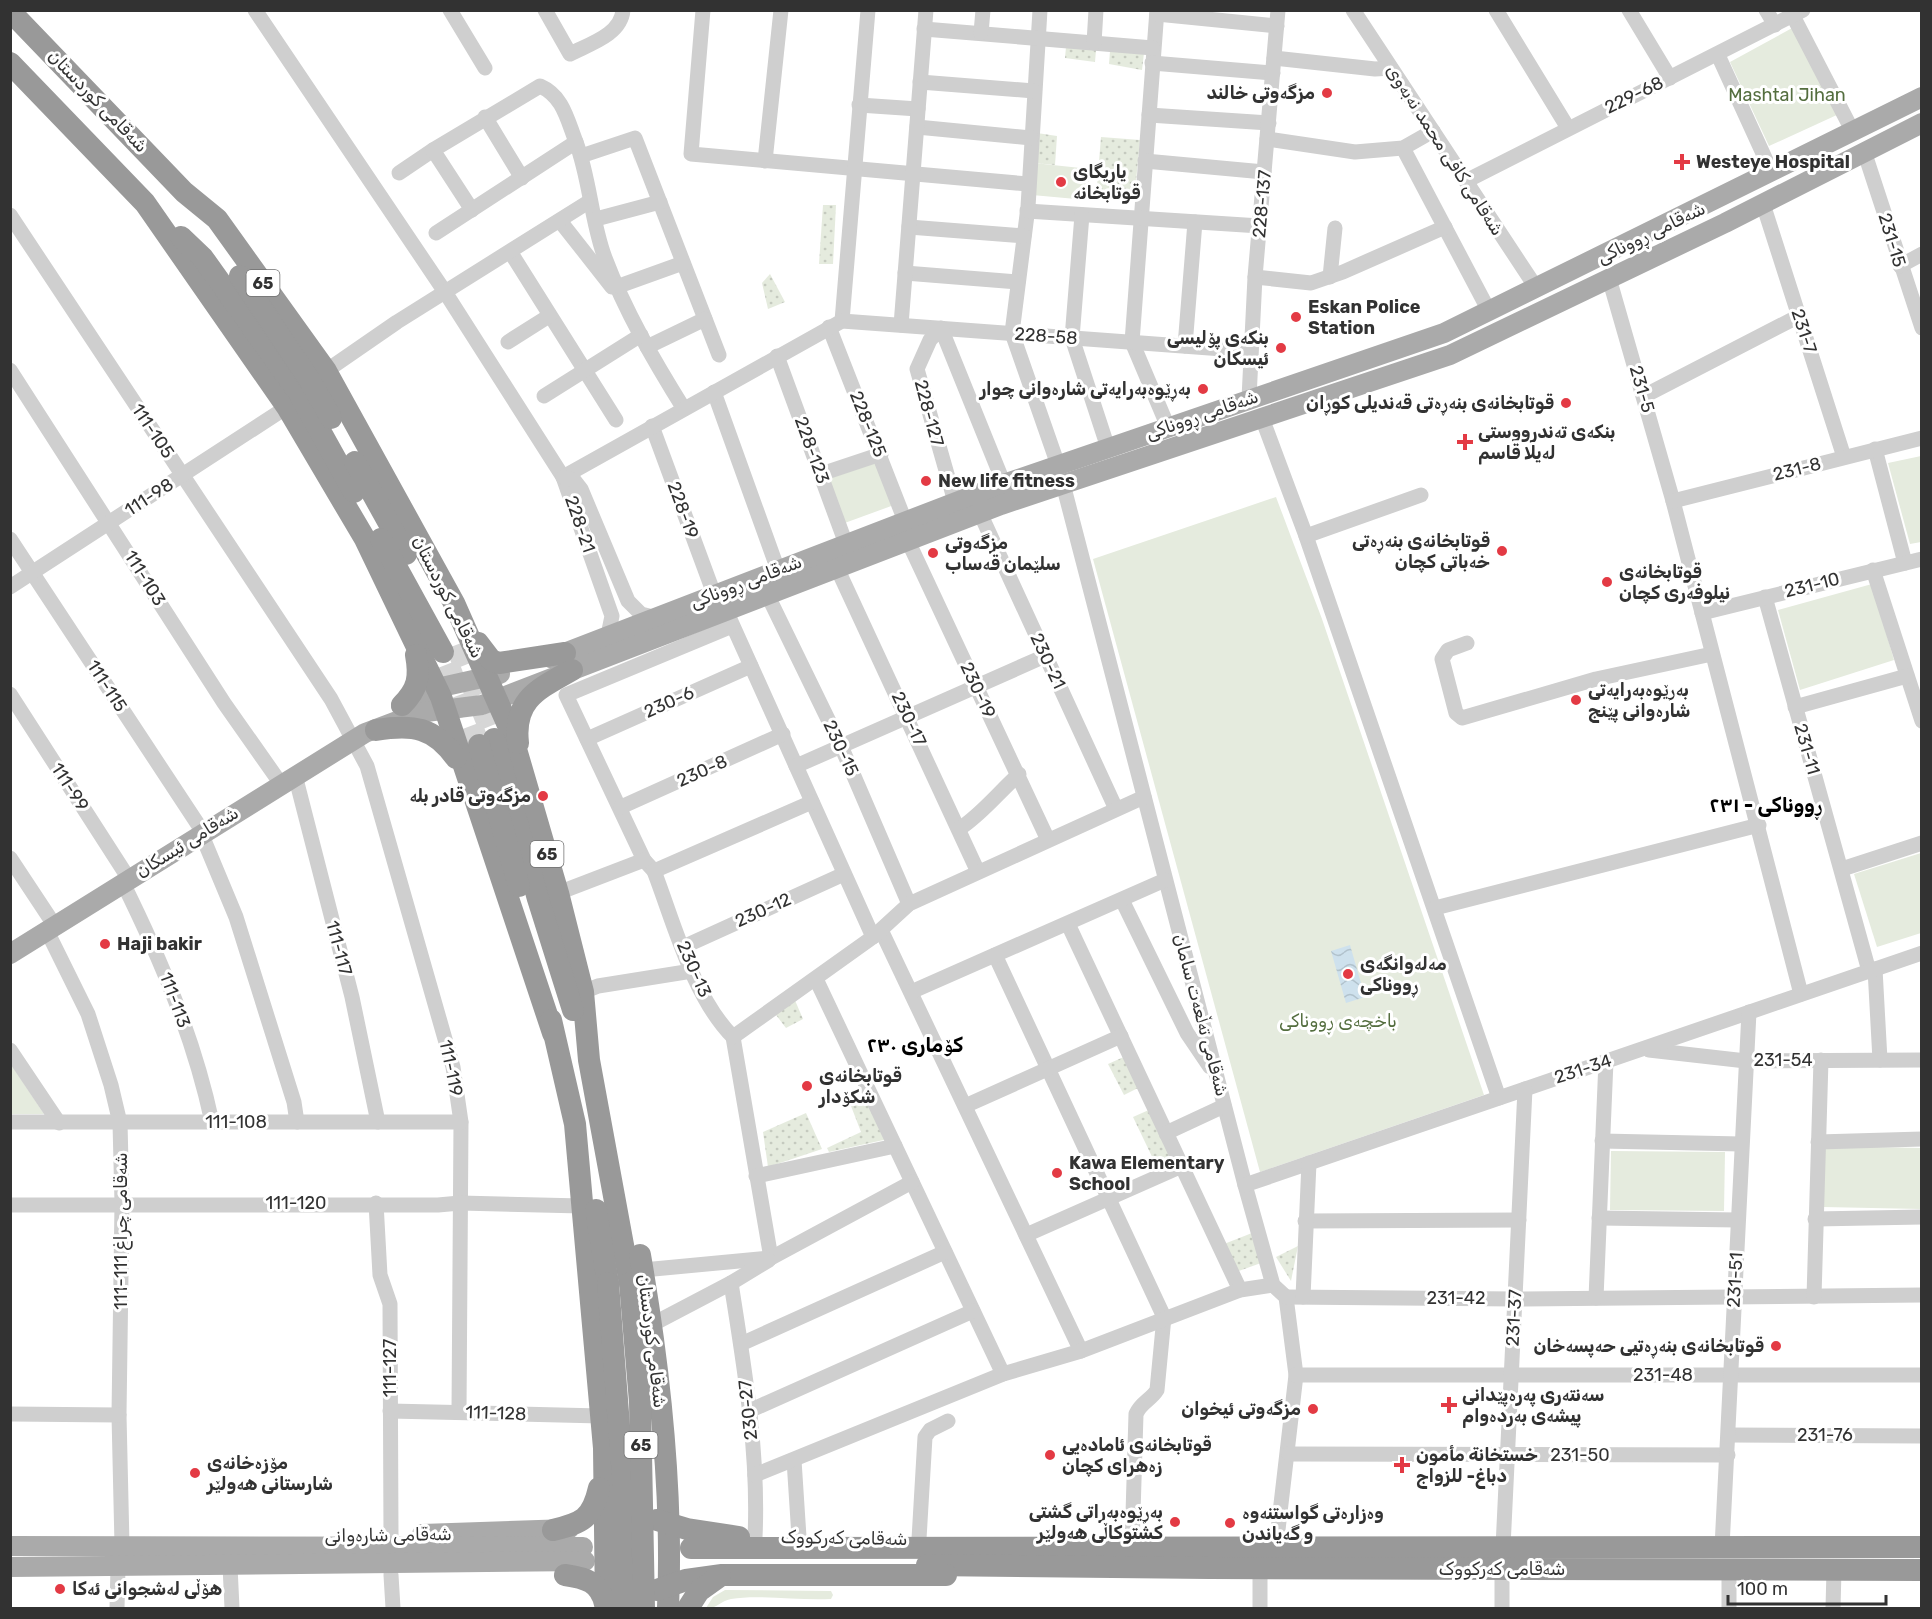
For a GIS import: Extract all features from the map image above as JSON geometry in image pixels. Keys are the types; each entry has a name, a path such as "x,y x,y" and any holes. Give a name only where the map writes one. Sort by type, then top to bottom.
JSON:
{"highway":[{"name":"شەقامی کوردستان","path":"10,11 184,192 217,219 326,371 454,603 510,732 558,893 583,992 589,1060"},
{"name":"شەقامی کوردستان","path":"10,63 18,77 203,258 299,393 449,648 310,381 184,192"},
{"name":"شەقامی کوردستان","path":"145,203 287,407 365,539 437,688 553,1033"},
{"path":"397,606 430,662 437,666 465,653 468,647 454,603"},
{"path":"454,603 484,651 495,662 505,663 542,655 569,662"},
{"path":"402,705 414,693 418,679 412,636"},
{"path":"527,784 517,731 520,711 569,662"},
{"path":"365,734 401,727 433,733 449,749 466,775"},
{"path":"466,775 462,751 464,741 487,729 496,729 506,737 527,784"},
{"name":"شەقامی کوردستان","path":"644,1608 640,1402 627,1279 601,1116 589,1060 486,742 540,960 553,1033 594,1197 627,1279 651,1325 670,1523 668,1608"},
{"name":"شەقامی کوردستان","path":"575,1124 604,1448 610,1602"},
{"name":"شەقامی کوردستان","path":"610,1602 624,1490 627,1279"},
{"path":"553,1530 577,1524 592,1511 600,1484 604,1448"},
{"path":"665,1458 673,1493 683,1516 700,1526 746,1537"},
{"name":"شەقامی کەرکووک","path":"605,1519 650,1517 687,1529 746,1537 1002,1539 1084,1557"},
{"name":"شەقامی کەرکووک","path":"610,1602 618,1591 637,1593 722,1575 1007,1575 1132,1547 1276,1547 1729,1569 1922,1570"},
{"name":"شەقامی کەرکووک","path":"691,1555 1084,1557 1260,1568 1722,1547 1922,1547"},
{"path":"1753,1547 1762,1549 1766,1555 1764,1565 1756,1569"},
{"path":"1794,1547 1786,1550 1783,1557 1786,1566 1794,1570"},
{"path":"566,1575 593,1581 610,1602"},
{"path":"688,1608 699,1591 722,1575"}],"main road":[{"name":"شەقامی ڕووناکی","path":"470,708 496,700 569,662 608,634 653,617 724,610 778,570 846,544 980,513 1000,492 1058,465 1444,333 1538,289 1922,97"},
{"name":"شەقامی ڕووناکی","path":"461,682 569,662 724,610 837,568 907,531 955,502 1000,492 1063,484 1450,355 1762,204 1922,123"},
{"path":"1383,355 1390,376"},
{"name":"شەقامی ئیسکان","path":"10,954 288,779 365,734 402,705 437,688 461,682"},
{"name":"شەقامی ئیسکان","path":"365,734 418,713 470,708"},
{"name":"شەقامی شارەوانی","path":"171,1546 252,1537 553,1530 586,1527 605,1519"},
{"name":"شەقامی شارەوانی","path":"10,1546 122,1545 584,1554 230,1566 10,1567"},
{"name":"شەقامی شارەوانی","path":"230,1566 391,1575 566,1575"}],"street":[{"path":"255,10 445,292 563,477 832,326 854,169 868,10"},
{"path":"450,10 485,68"},
{"path":"545,10 570,54 611,32 623,18 623,10"},
{"path":"703,10 691,154 1028,184"},
{"path":"765,161 781,10"},
{"path":"901,326 926,10"},
{"path":"981,33 983,10"},
{"path":"1040,10 1027,211 1012,333 1058,465"},
{"path":"1094,43 1096,10"},
{"name":"شەقامی کافی محمد نەبەوی","path":"1353,10 1538,289"},
{"path":"1496,10 1568,128"},
{"path":"1629,10 1670,78"},
{"path":"1766,10 1776,25"},
{"path":"1168,427 1132,342 1157,12 1277,18"},
{"path":"1798,13 1853,132"},
{"name":"229-68","path":"1466,181 1798,13"},
{"name":"228-137","path":"1249,398 1255,277 1277,18"},
{"path":"924,29 1094,43 1153,55 1273,66 1391,68"},
{"path":"1718,55 1771,171"},
{"path":"920,82 1034,91"},
{"path":"399,173 485,117 540,86 560,99 578,149 604,256 644,341 684,409"},
{"path":"859,105 918,110"},
{"path":"1149,115 1269,123"},
{"path":"485,117 522,178"},
{"path":"916,127 1031,138"},
{"path":"1267,139 1355,153 1403,148 1433,131"},
{"path":"436,233 522,178 578,149 635,138 719,355"},
{"path":"1403,148 1489,312"},
{"path":"434,150 472,210"},
{"name":"231-15","path":"1864,151 1922,328"},
{"path":"1145,161 1264,172"},
{"path":"326,371 445,292 511,253 590,201"},
{"path":"596,219 660,202"},
{"name":"231-7","path":"1762,204 1844,457"},
{"path":"1027,211 1260,226"},
{"name":"111-105","path":"10,215 324,689 365,734"},
{"path":"1082,215 1072,338 1108,448"},
{"path":"560,220 627,304"},
{"path":"1185,346 1195,222"},
{"path":"909,227 1024,236"},
{"path":"1255,277 1311,283 1330,277 1444,227"},
{"path":"1330,277 1335,228"},
{"path":"511,253 616,420"},
{"path":"1900,266 1922,254"},
{"path":"619,286 683,263"},
{"path":"905,273 1018,282"},
{"name":"231-5","path":"1609,278 1673,501 1759,825 1801,994"},
{"path":"508,342 549,315"},
{"path":"1644,396 1799,316"},
{"path":"544,396 584,370 644,341 705,320"},
{"name":"228-58","path":"832,326 941,328 1250,351"},
{"name":"228-125","path":"832,326 881,454 907,531"},
{"path":"941,328 1000,492"},
{"name":"228-127","path":"941,328 930,340 917,369 955,502"},
{"name":"228-123","path":"777,356 846,544"},
{"name":"111-103","path":"10,370 111,522 224,703 288,779"},
{"path":"714,392 778,570"},
{"name":"111-98","path":"10,587 287,407"},
{"path":"1262,418 1306,536 1499,1098"},
{"name":"228-19","path":"652,426 724,610"},
{"name":"231-8","path":"1673,501 1922,438"},
{"path":"1875,449 1905,563"},
{"path":"821,474 881,454"},
{"name":"228-21","path":"563,477 574,480 581,489 628,601 641,614 653,617"},
{"name":"228-21","path":"563,477 612,616 608,634"},
{"name":"شەقامی تەڵعەت سامان","path":"1063,484 1215,1075 1273,1285"},
{"path":"1306,536 1421,495"},
{"name":"230-21","path":"980,513 1116,809"},
{"name":"230-19","path":"907,531 1048,840"},
{"name":"111-115","path":"10,539 202,833 236,917 294,1102 297,1122"},
{"name":"231-10","path":"1702,613 1922,559"},
{"name":"230-17","path":"837,568 978,872"},
{"path":"1873,570 1922,721"},
{"name":"230-15","path":"767,594 841,746 909,904"},
{"name":"231-11","path":"1765,597 1872,970 1880,1060"},
{"path":"724,610 783,734 844,874 911,992 1081,1351"},
{"name":"230-13","path":"724,610 566,695 649,866 692,971 720,1024 733,1037 771,1258"},
{"path":"1467,643 1448,650 1442,659 1456,713 1462,718 1596,679 1712,654"},
{"path":"796,766 1045,656"},
{"name":"230-6","path":"587,739 750,666"},
{"path":"1795,707 1907,676"},
{"name":"111-99","path":"10,694 126,881"},
{"name":"111-119","path":"365,734 367,766 407,898 453,1067 461,1122 459,1412"},
{"name":"230-8","path":"621,807 783,734"},
{"path":"959,829 974,820 990,800 1019,774"},
{"name":"111-117","path":"288,779 352,997 378,1122"},
{"path":"733,1037 877,934 909,904 1144,797"},
{"path":"558,893 649,866 812,802"},
{"path":"1435,908 1759,825"},
{"path":"1842,869 1922,843"},
{"name":"شەقامی چراغ 111-111","path":"10,858 51,929 88,1014 111,1085 120,1123 122,1203 119,1415 122,1545"},
{"name":"230-12","path":"683,947 844,874"},
{"path":"911,992 1166,880"},
{"name":"111-113","path":"126,881 169,978 204,1085 212,1122"},
{"path":"1122,900 1187,1033 1215,1075"},
{"path":"1068,924 1240,1290"},
{"name":"231-34","path":"1245,1185 1605,1061 1645,1050 1922,953"},
{"path":"995,955 1164,1317 1157,1390 1153,1397 1141,1403 1136,1414 1132,1547"},
{"path":"583,992 598,986 692,971"},
{"path":"816,979 1003,1374"},
{"name":"231-51","path":"1722,1547 1749,1012"},
{"path":"965,1106 1120,1036"},
{"path":"10,1050 59,1122"},
{"name":"231-54","path":"1645,1050 1746,1060 1922,1060"},
{"path":"1814,1297 1821,1060"},
{"path":"1596,1298 1605,1061"},
{"name":"231-37","path":"1502,1608 1502,1558 1525,1089"},
{"path":"1166,1133 1224,1106"},
{"name":"111-108","path":"10,1122 461,1122"},
{"path":"1818,1142 1922,1139"},
{"path":"1602,1141 1741,1144"},
{"path":"756,1176 895,1146"},
{"path":"1303,1297 1309,1163"},
{"path":"1026,1235 1182,1166"},
{"path":"651,1325 912,1182"},
{"name":"111-127","path":"376,1203 380,1275 390,1304 391,1535"},
{"name":"111-120","path":"10,1205 460,1203 582,1206"},
{"path":"1815,1219 1922,1217"},
{"path":"1599,1218 1738,1220"},
{"path":"1305,1221 1519,1220"},
{"path":"741,1344 945,1252"},
{"path":"627,1279 771,1258"},
{"name":"230-27","path":"731,1283 741,1344 755,1475 746,1537"},
{"path":"755,1475 1003,1374 1081,1351 1164,1317 1240,1290 1273,1285 1286,1297 1296,1375 1289,1454 1276,1547"},
{"name":"231-42","path":"1286,1297 1515,1299 1922,1295"},
{"path":"749,1411 973,1311"},
{"name":"231-48","path":"1296,1375 1922,1375"},
{"name":"111-128","path":"390,1411 601,1416"},
{"path":"10,1414 119,1415"},
{"path":"919,1539 925,1437 930,1431 948,1421"},
{"name":"231-76","path":"1729,1435 1922,1436"},
{"name":"231-50","path":"1289,1454 1728,1455"},
{"path":"794,1460 799,1537"},
{"path":"230,1566 232,1608"},
{"path":"117,1608 118,1567"},
{"path":"1260,1568 1260,1608"},
{"path":"1729,1569 1729,1608"},
{"path":"1833,1608 1834,1570"},
{"path":"391,1575 393,1608"}],"green space":[{"name":"Mashtal Jihan","path":"1794,27 1839,114 1769,146 1730,62"},
{"path":"1066,47 1096,50 1095,62 1065,58"},
{"path":"1110,51 1144,53 1142,70 1109,64"},
{"path":"1037,133 1057,136 1055,165 1034,163"},
{"path":"1101,137 1140,140 1134,202 1096,199"},
{"name":"یاریگای قوتابخانە","path":"1034,163 1090,169 1087,200 1032,195"},
{"path":"823,205 836,205 833,264 819,264"},
{"path":"770,274 785,302 768,309 762,283"},
{"path":"1921,456 1921,542 1910,544 1888,463"},
{"path":"879,457 894,505 842,524 826,475"},
{"name":"باخچەی ڕووناکی","path":"1276,497 1322,619 1484,1095 1260,1172 1093,559"},
{"path":"1872,584 1894,660 1800,690 1778,610"},
{"path":"1921,853 1921,933 1877,947 1854,874"},
{"path":"794,998 803,1019 786,1028 773,1011"},
{"path":"1126,1056 1142,1086 1124,1095 1108,1064"},
{"path":"11,1064 44,1114 11,1114"},
{"path":"865,1097 888,1139 829,1152 827,1148 861,1132 851,1106"},
{"path":"1151,1109 1174,1155 1156,1165 1133,1117"},
{"path":"806,1113 822,1149 768,1167 763,1132"},
{"path":"1825,1146 1921,1148 1921,1209 1823,1207"},
{"path":"1611,1151 1725,1152 1724,1211 1610,1210"},
{"path":"1252,1233 1261,1263 1236,1272 1224,1244"},
{"path":"1298,1246 1291,1281 1276,1257"},
{"path":"725,1590 831,1591 833,1595 831,1599 742,1598 727,1600 706,1608 713,1597"}],"water":[{"name":"مەلەوانگەی ڕووناکی","path":"1350,945 1365,997 1346,1003 1331,951"}],"tunnel":[{"path":"456,645 494,739"},
{"path":"448,664 479,745"},
{"path":"625,1561 691,1561"}],"place":[{"name":"مزگەوتی خالند","path":"1327,93"},
{"name":"Westeye Hospital","path":"1682,162"},
{"name":"یاریگای قوتابخانە","path":"1061,182"},
{"name":"Eskan Police Station","path":"1296,317"},
{"name":"بنکەی پۆلیسی ئیسکان","path":"1281,348"},
{"name":"بەڕێوەبەرایەتی شارەوانی چوار","path":"1203,389"},
{"name":"قوتابخانەی بنەڕەتی قەندیلی کوڕان","path":"1566,403"},
{"name":"بنکەی تەندرووستی لەیلا قاسم","path":"1465,442"},
{"name":"New life fitness","path":"926,481"},
{"name":"قوتابخانەی بنەڕەتی خەباتی کچان","path":"1502,551"},
{"name":"مزگەوتی سلێمان قەساب","path":"933,553"},
{"name":"قوتابخانەی نیلوفەری کچان","path":"1607,582"},
{"name":"بەڕێوەبەرایەتی شارەوانی پێنج","path":"1576,700"},
{"name":"مزگەوتی قادر بلە","path":"543,796"},
{"name":"Haji bakir","path":"105,944"},
{"name":"مەلەوانگەی ڕووناکی","path":"1348,974"},
{"name":"قوتابخانەی شكۆدار","path":"807,1086"},
{"name":"Kawa Elementary School","path":"1057,1173"},
{"name":"قوتابخانەی بنەڕەتیی حەپسەخان","path":"1776,1346"},
{"name":"سەنتەری پەرەپێدانی پیشەی بەردەوام","path":"1449,1405"},
{"name":"مزگەوتی ئیخوان","path":"1313,1409"},
{"name":"قوتابخانەی ئامادەیی زەهرای کچان","path":"1050,1455"},
{"name":"خستخانة مأمون دباغ- للزواج","path":"1402,1465"},
{"name":"مۆزەخانەی شارستانی هەولێر","path":"195,1473"},
{"name":"بەڕێوەبەراتی گشتی کشتوکاڵی هەولێر","path":"1175,1522"},
{"name":"وەزارەتی گواستنەوە و گەیاندن","path":"1230,1523"},
{"name":"هۆڵی لەشجوانی ئەکا","path":"60,1589"}],"district":[{"name":"ڕووناکی - ٢٣١","path":"1766,805"},
{"name":"کۆماری ٢٣٠","path":"915,1045"}]}
